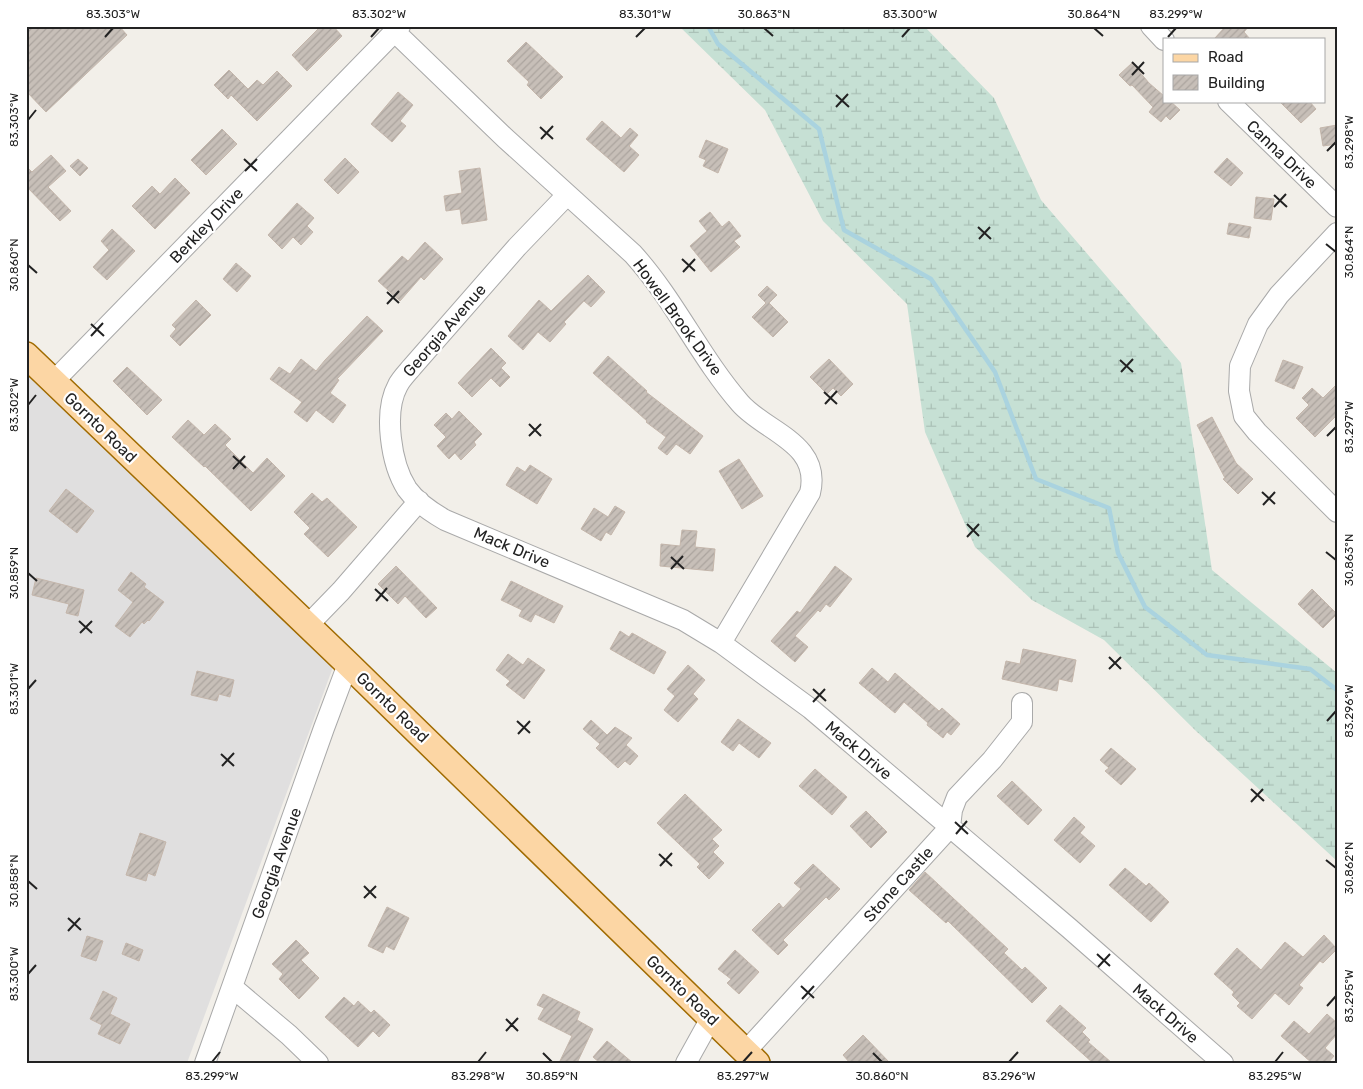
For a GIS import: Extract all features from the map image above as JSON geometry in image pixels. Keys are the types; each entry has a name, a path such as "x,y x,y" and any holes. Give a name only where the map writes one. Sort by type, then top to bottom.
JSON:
{"main road":[{"name":"Gornto Road","path":"26,355 348,664 752,1057"}],"street":[{"path":"1150,26 1163,39"},
{"name":"Howell Brook Drive","path":"398,29 568,195 633,254 651,274 712,365 741,404 791,441 806,459 814,479 810,493 721,643"},
{"name":"Berkley Drive","path":"54,381 398,29"},
{"name":"Canna Drive","path":"1229,102 1337,208"},
{"name":"Georgia Avenue","path":"419,501 408,490 398,472 392,446 390,424 392,401 398,385 412,366 518,247 568,195"},
{"path":"1337,233 1279,295 1258,324 1240,366 1239,391 1244,416 1257,432 1337,512"},
{"path":"308,626 419,501"},
{"name":"Mack Drive","path":"419,501 427,510 446,520 683,620 721,643 811,710 1069,928 1222,1063"},
{"name":"Georgia Avenue","path":"205,1063 320,737 348,664"},
{"path":"950,827 952,810 957,797 992,760 1022,722 1022,703"},
{"name":"Stone Castle","path":"752,1057 950,827"},
{"path":"232,987 289,1035 318,1063"},
{"path":"686,1063 711,1018"}],"shaded area":[{"path":"26,368 333,667 187,1063 26,1063"}],"green space":[{"path":"679,26 924,26 994,98 1041,200 1181,363 1212,570 1337,673 1337,861 1196,731 1104,640 1032,600 975,547 925,432 907,304 823,221 765,110"}],"building":[{"path":"26,26 119,26 127,35 46,112 26,91"},
{"path":"321,26 333,26 342,36 307,71 292,55"},
{"path":"1226,26 1249,26 1244,32 1249,38 1215,38"},
{"path":"526,42 563,77 541,99 527,85 529,82 507,61"},
{"path":"1132,63 1149,83 1163,95 1163,102 1171,102 1180,110 1170,120 1166,116 1161,122 1149,112 1153,107 1132,85 1130,86 1119,75"},
{"path":"229,70 248,89 257,80 263,85 277,71 292,86 257,121 231,95 228,99 214,85"},
{"path":"398,92 413,105 400,121 406,126 392,142 371,124"},
{"path":"1280,102 1310,102 1316,109 1301,123"},
{"path":"602,121 621,138 630,128 638,135 629,146 639,155 624,172 586,139"},
{"path":"1337,125 1337,144 1323,146 1320,128"},
{"path":"222,129 237,144 206,175 191,160"},
{"path":"706,140 728,149 718,173 703,166 706,160 699,157"},
{"path":"51,155 66,171 48,187 71,211 60,221 26,186 26,166 32,172"},
{"path":"345,158 359,172 338,194 324,180"},
{"path":"1227,158 1243,173 1231,186 1214,172"},
{"path":"78,159 88,168 80,176 70,166"},
{"path":"480,168 487,220 462,224 460,209 446,211 444,196 462,193 459,171"},
{"path":"175,178 190,193 155,229 132,206 152,186 160,194"},
{"path":"1256,197 1274,199 1271,220 1254,218"},
{"path":"297,203 314,218 307,226 313,232 301,245 293,237 282,249 268,235"},
{"path":"710,212 722,227 729,221 741,236 734,241 740,247 711,272 690,246 707,231 699,221"},
{"path":"1229,223 1251,227 1249,238 1227,234"},
{"path":"112,229 135,251 107,280 93,267 109,250 101,241"},
{"path":"425,242 443,259 424,280 421,277 400,301 378,281 402,256 408,261"},
{"path":"236,263 251,276 237,292 223,279"},
{"path":"588,275 605,292 591,307 584,301 564,322 566,324 550,342 538,332 523,350 508,336 539,300 551,311"},
{"path":"767,286 777,295 769,303 788,322 773,337 752,317 766,303 758,295"},
{"path":"196,300 211,315 180,346 170,336 176,329 172,325"},
{"path":"367,316 383,331 337,379 339,380 330,393 346,405 333,423 316,410 307,422 294,412 302,402 270,379 279,367 290,374 301,359 316,371"},
{"path":"491,348 506,363 501,368 510,377 500,387 491,378 472,397 458,383"},
{"path":"608,356 646,392 703,436 690,454 676,444 667,455 658,448 666,437 646,422 593,373"},
{"path":"829,359 853,384 841,396 833,388 827,394 810,377"},
{"path":"1283,360 1303,367 1294,389 1275,381"},
{"path":"127,367 162,400 147,415 113,381"},
{"path":"1337,384 1337,415 1315,437 1296,418 1309,405 1302,398 1312,388 1323,398"},
{"path":"459,411 482,434 474,442 476,445 461,460 455,453 449,459 437,446 446,437 434,425 446,413 452,419"},
{"path":"1212,417 1236,463 1253,479 1238,494 1223,479 1225,478 1197,425"},
{"path":"188,420 204,435 215,424 231,439 225,445 253,473 267,458 285,476 251,511 172,437"},
{"path":"739,459 763,496 742,509 719,471"},
{"path":"530,465 552,479 537,504 506,485 517,467 525,472"},
{"path":"66,489 94,511 77,533 49,511"},
{"path":"312,493 322,502 327,498 357,527 328,557 304,534 310,528 294,512"},
{"path":"615,506 625,512 611,535 606,532 601,541 581,529 594,508 608,517"},
{"path":"682,530 697,531 695,547 715,549 713,571 660,566 661,544 680,546"},
{"path":"396,566 437,608 426,618 405,596 398,604 378,584"},
{"path":"835,566 852,579 830,607 826,604 820,612 818,610 795,636 808,647 795,662 771,641 797,611 800,613"},
{"path":"131,572 146,584 144,587 164,602 149,621 144,624 142,622 130,637 115,626 133,602 118,590"},
{"path":"36,578 84,590 78,616 66,613 69,604 32,595"},
{"path":"511,581 563,606 554,623 535,614 531,622 519,616 522,610 501,600"},
{"path":"1312,589 1337,614 1323,628 1298,604"},
{"path":"620,631 629,637 632,633 666,652 654,674 610,649"},
{"path":"1023,649 1076,660 1072,682 1059,679 1057,691 1002,679 1006,661 1020,664"},
{"path":"508,654 523,665 528,658 545,670 524,699 506,685 510,681 496,670"},
{"path":"688,665 705,680 693,694 698,699 678,722 664,710 675,696 667,689"},
{"path":"872,668 888,682 895,673 939,711 942,708 960,724 951,735 947,732 943,738 904,702 895,713 859,683"},
{"path":"197,671 234,680 230,697 219,694 217,701 191,695"},
{"path":"738,719 771,743 759,758 739,743 733,751 721,742"},
{"path":"591,720 607,735 615,727 632,738 626,745 638,756 630,765 625,761 618,768 596,748 600,744 583,729"},
{"path":"1111,748 1136,769 1121,785 1105,771 1109,768 1100,760"},
{"path":"815,769 847,797 832,815 799,786"},
{"path":"1012,781 1042,810 1028,825 997,796"},
{"path":"685,794 722,830 712,839 719,846 713,852 724,863 709,879 697,867 700,864 657,823"},
{"path":"866,811 887,832 871,848 850,826"},
{"path":"1074,817 1085,827 1080,833 1095,846 1080,863 1054,840"},
{"path":"140,833 166,842 155,876 148,873 146,881 126,875"},
{"path":"813,864 840,889 829,900 826,897 783,940 788,945 778,955 752,930 779,903 783,908 801,889 794,883"},
{"path":"1125,868 1146,886 1149,883 1169,902 1151,922 1109,885"},
{"path":"925,872 1008,949 1004,953 1022,970 1025,967 1047,988 1032,1003 948,921 946,923 909,890"},
{"path":"387,907 409,918 394,950 386,946 383,953 368,946"},
{"path":"1324,935 1337,949 1323,963 1320,961 1299,985 1303,988 1289,1005 1275,993 1252,1019 1237,1006 1240,1003 1232,995 1234,992 1214,974 1237,948 1261,970 1285,942 1303,957"},
{"path":"87,936 103,941 96,961 81,956"},
{"path":"296,940 309,953 301,960 319,978 299,999 279,979 283,974 272,964"},
{"path":"126,943 143,950 139,961 122,954"},
{"path":"735,950 759,972 739,994 727,983 731,979 718,969"},
{"path":"103,991 117,998 110,1014 130,1024 120,1044 98,1034 102,1025 90,1019"},
{"path":"543,994 580,1012 577,1020 593,1029 577,1063 559,1063 572,1036 538,1019 544,1008 537,1005"},
{"path":"344,997 354,1006 358,1001 371,1013 374,1010 390,1025 379,1037 373,1031 358,1047 325,1017"},
{"path":"1060,1005 1086,1028 1082,1032 1090,1040 1088,1042 1112,1063 1093,1063 1046,1021"},
{"path":"1327,1014 1337,1023 1337,1034 1325,1048 1334,1056 1328,1063 1312,1063 1281,1036 1294,1021 1309,1034"},
{"path":"863,1035 890,1063 850,1063 843,1055"},
{"path":"607,1041 633,1063 600,1063 593,1057"}],"waterway":[{"path":"708,26 718,44 819,129 844,230 931,279 995,372 1036,479 1109,508 1118,553 1145,607 1207,655 1310,669 1337,690"}]}
